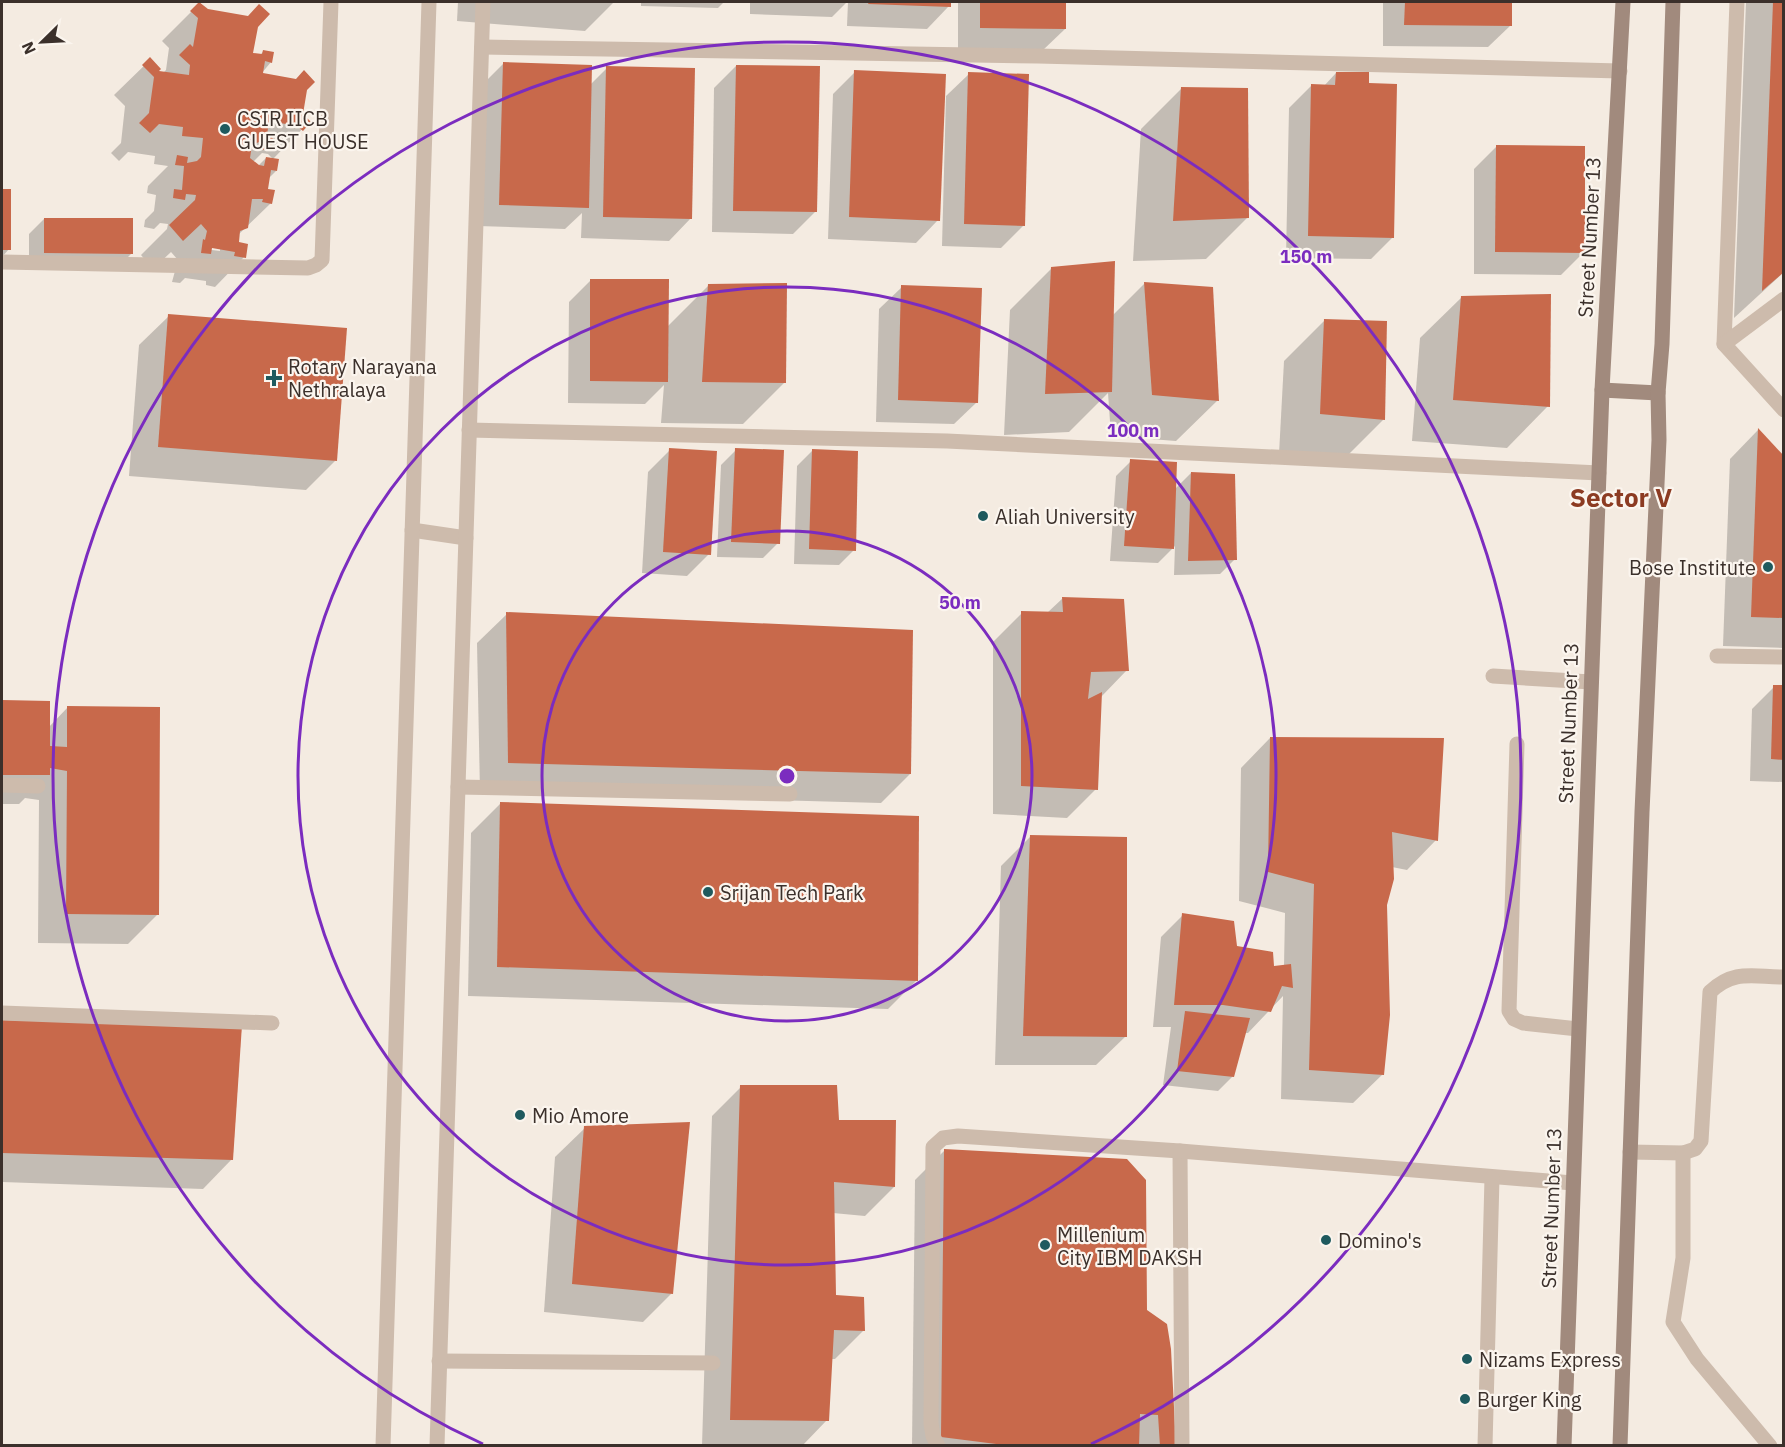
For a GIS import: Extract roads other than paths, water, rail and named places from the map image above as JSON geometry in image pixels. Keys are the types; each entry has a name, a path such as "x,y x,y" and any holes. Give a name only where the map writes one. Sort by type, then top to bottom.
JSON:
{"main road":[{"name":"Street Number 13","path":"1564,1446 1602,390 1623,2"},
{"path":"1620,1446 1642,801 1659,440 1658,393 1662,344 1672,2"},
{"path":"1602,390 1658,393"}],"street":[{"path":"2,262 308,268 316,265 322,260 331,2"},
{"path":"383,1446 429,2"},
{"path":"437,1446 483,2"},
{"path":"1737,2 1724,345 1784,410"},
{"path":"482,47 1026,56 1620,71"},
{"path":"1724,345 1784,298"},
{"path":"469,430 947,441 1599,473"},
{"path":"412,530 466,538"},
{"path":"1717,656 1784,657"},
{"path":"1493,676 1591,682"},
{"path":"1517,744 1509,1011 1514,1019 1523,1023 1578,1029"},
{"path":"2,785 38,786"},
{"path":"458,787 790,794"},
{"path":"1630,1152 1683,1153 1695,1149 1701,1141 1710,992 1721,982 1734,976 1784,977"},
{"path":"2,1014 272,1023"},
{"path":"938,1446 933,1436 931,1423 933,1147 944,1138 958,1136 1180,1151 1573,1184"},
{"path":"1180,1151 1182,1446"},
{"path":"1683,1153 1683,1258 1673,1322 1697,1359 1770,1446"},
{"path":"1485,1446 1492,1178"},
{"path":"439,1360 712,1363"}],"place":[{"name":"CSIR IICB GUEST HOUSE","path":"225,129"},
{"name":"Rotary Narayana Nethralaya","path":"274,378"},
{"name":"Aliah University","path":"983,516"},
{"name":"Bose Institute","path":"1768,567"},
{"name":"Srijan Tech Park","path":"708,892"},
{"name":"Mio Amore","path":"520,1115"},
{"name":"Domino's","path":"1326,1240"},
{"name":"Millenium City IBM DAKSH","path":"1045,1245"},
{"name":"Nizams Express","path":"1467,1359"},
{"name":"Burger King","path":"1465,1399"}],"district":[{"name":"Sector V","path":"1621,497"}]}
